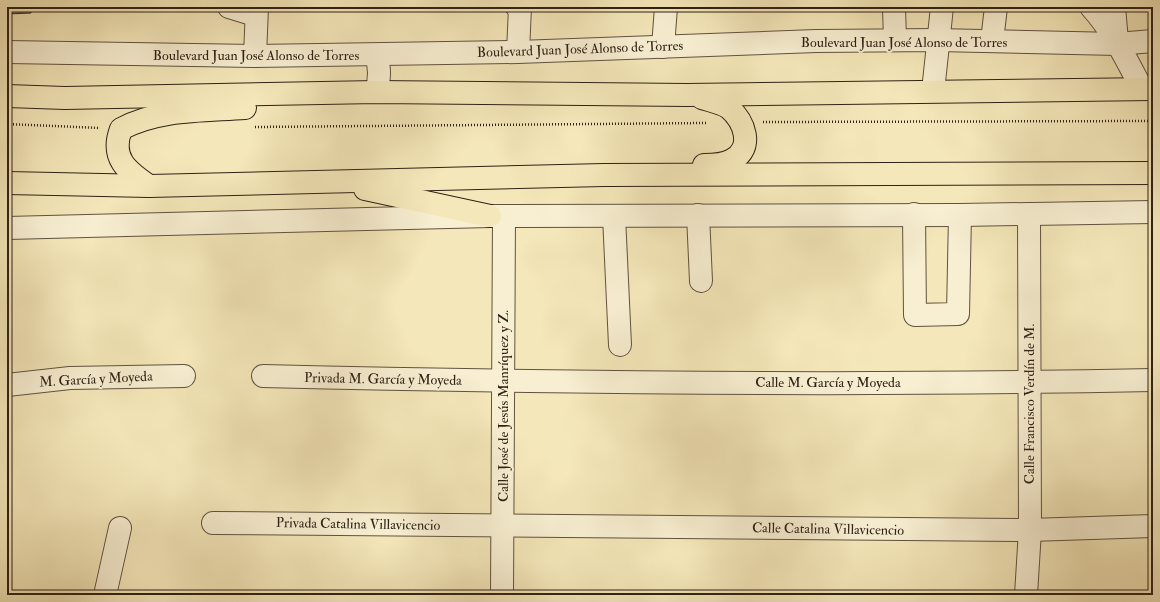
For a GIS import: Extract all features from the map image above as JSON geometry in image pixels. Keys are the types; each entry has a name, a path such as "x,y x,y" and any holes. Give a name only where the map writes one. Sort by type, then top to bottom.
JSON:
{"main road":[{"path":"7,96 65,98 376,92 687,95 1148,89"},
{"path":"149,186 128,170 120,160 117,150 117,139 121,129 137,120 155,115 337,102 357,99 376,92"},
{"path":"604,175 647,168 712,164 731,161 739,155 744,147 746,135 742,122 728,108 714,102 687,95"},
{"path":"7,183 149,186 604,175 1153,173"},
{"path":"329,181 497,216"}],"street":[{"path":"229,7 256,11 255,56"},
{"path":"518,52 519,7"},
{"path":"663,47 666,7"},
{"path":"894,7 895,40"},
{"path":"933,92 937,40 942,7"},
{"path":"992,40 996,7"},
{"path":"1091,7 1099,16 1148,89"},
{"path":"1114,7 1117,44"},
{"name":"Boulevard Juan José Alonso de Torres","path":"7,52 255,56 376,55 895,40 992,40 1117,44 1153,41"},
{"path":"376,55 380,79 376,92"},
{"path":"7,228 497,216 960,215 1153,212"},
{"path":"914,214 915,315 958,314 960,215"},
{"name":"Calle Francisco Verdín de M.","path":"1026,595 1030,530 1029,214"},
{"path":"698,215 701,281"},
{"name":"Calle José de Jesús Manríquez y Z.","path":"497,216 503,382 502,595"},
{"path":"614,216 620,345"},
{"name":"M. García y Moyeda","path":"7,385 70,378 184,376"},
{"name":"Privada M. García y Moyeda","path":"263,376 503,382"},
{"name":"Calle M. García y Moyeda","path":"503,382 1029,382 1153,380"},
{"name":"Privada Catalina Villavicencio","path":"213,523 502,526"},
{"name":"Calle Catalina Villavicencio","path":"502,526 1030,530 1153,526"},
{"path":"105,595 120,528"}],"path":[{"path":"742,122 1153,121"},
{"path":"248,127 710,123"},
{"path":"7,124 121,129"}],"building":[{"path":"10,7 32,7 31,13 8,14"}]}
